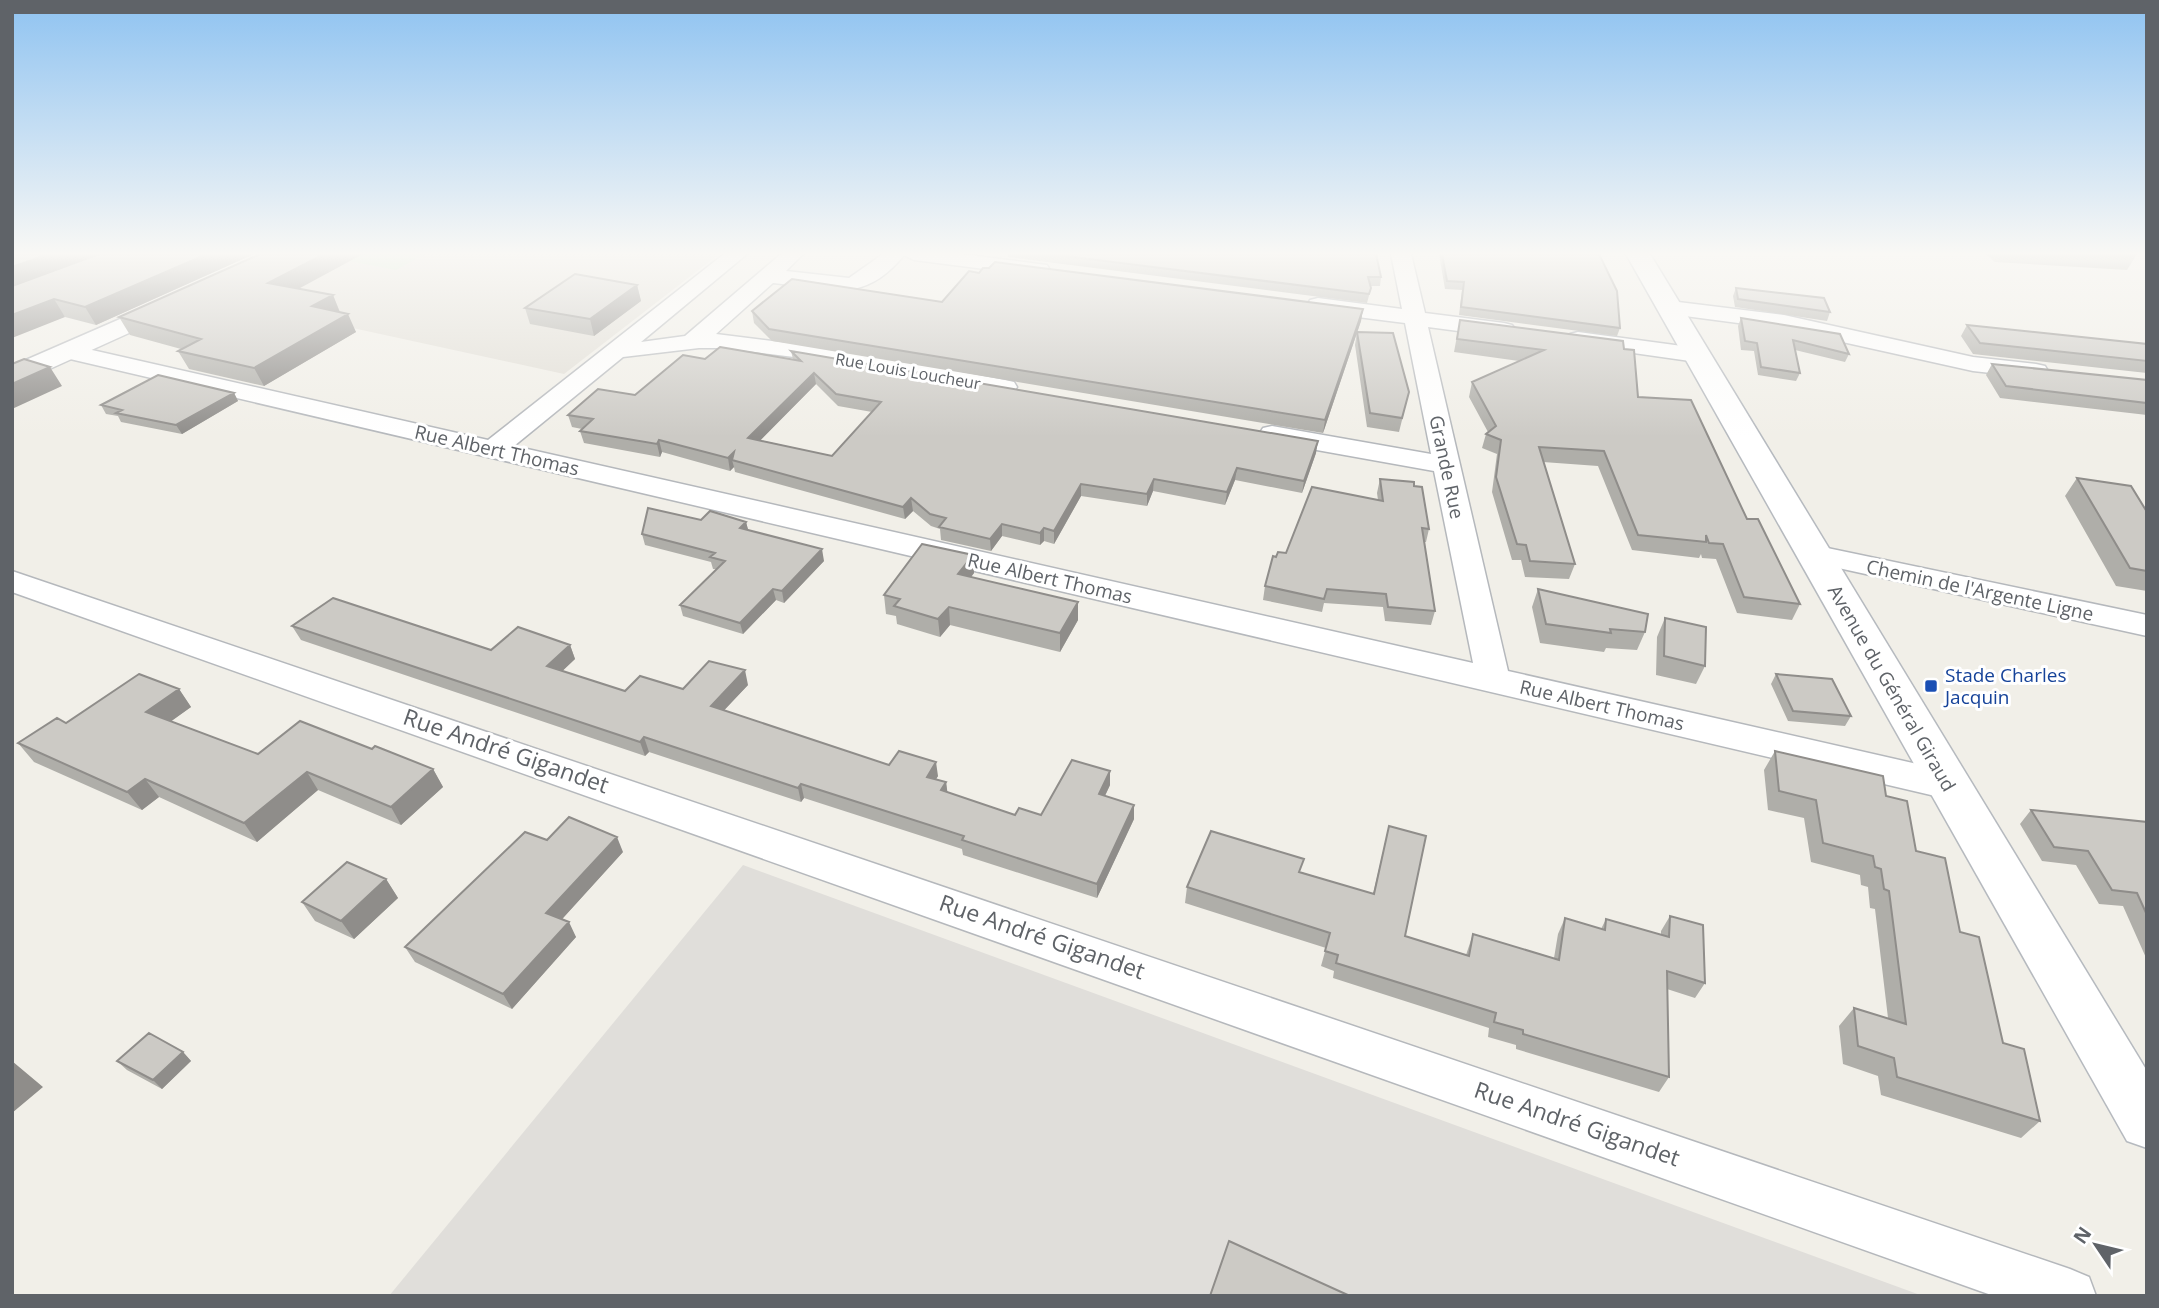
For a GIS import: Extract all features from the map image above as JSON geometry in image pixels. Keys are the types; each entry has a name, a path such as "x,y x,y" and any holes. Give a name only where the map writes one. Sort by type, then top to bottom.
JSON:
{"main road":[{"path":"12,377 149,315"},
{"name":"Avenue du Général Giraud","path":"1675,315 2147,1122"}],"street":[{"path":"493,449 661,315"},
{"path":"691,343 723,315"},
{"path":"1392,315 1524,332"},
{"name":"Grande Rue","path":"1414,315 1493,680"},
{"path":"1726,315 1817,328 1973,364 2053,373"},
{"path":"1551,336 1697,355"},
{"name":"Rue Louis Loucheur","path":"617,350 637,352 721,340 1024,391"},
{"name":"Rue Albert Thomas","path":"70,352 1948,785"},
{"path":"1242,429 1446,465"},
{"name":"Chemin de l'Argente Ligne","path":"1814,554 2147,625"},
{"name":"Rue André Gigandet","path":"12,581 2070,1296"}],"shaded area":[{"path":"293,315 640,315 564,374"},
{"path":"743,865 1923,1296 389,1296"}],"building":[{"path":"346,315 254,368 178,351 201,339 119,317"},
{"path":"567,315 595,315 590,319"},
{"path":"756,315 1361,315 1325,420 769,329"},
{"path":"1522,315 1619,315 1620,328"},
{"path":"1741,318 1840,334 1849,354 1793,340 1800,373 1761,367 1757,343 1745,341"},
{"path":"1460,320 1623,341 1624,349 1634,350 1638,397 1691,400 1747,519 1758,519 1800,604 1744,597 1723,544 1709,543 1706,535 1706,542 1638,535 1604,451 1539,447 1575,564 1530,561 1526,545 1517,544 1496,477 1501,440 1486,434 1496,426 1472,382 1544,350 1457,339"},
{"path":"1967,325 2147,344 2147,361 1980,343"},
{"path":"1357,332 1393,333 1409,392 1402,418 1370,413"},
{"path":"720,347 801,361 791,351 1318,441 1304,481 1237,468 1227,492 1154,479 1147,494 1081,484 1054,531 1044,528 1040,533 1002,524 990,539 939,527 946,518 930,514 911,498 903,507 732,460 734,452 728,458 659,440 657,444 580,431 593,419 568,415 598,389 635,395 683,355 705,359","holes":["814,373 836,394 881,402 832,456 748,438"]},
{"path":"24,359 50,367 12,384 12,364"},
{"path":"1992,364 2147,380 2147,403 2006,386"},
{"path":"158,375 234,393 176,425 116,413 122,410 101,405"},
{"path":"2077,478 2131,486 2147,512 2147,571 2130,568"},
{"path":"1380,479 1414,482 1414,486 1422,487 1429,529 1422,528 1435,611 1388,607 1386,594 1327,589 1324,599 1265,586 1273,556 1276,557 1278,552 1286,553 1312,487 1383,501"},
{"path":"648,508 701,520 710,511 746,522 740,528 822,549 782,591 773,589 740,623 680,605 725,561 710,557 715,553 642,534"},
{"path":"922,544 973,555 958,574 1078,602 1060,633 949,607 938,619 894,606 900,599 884,595"},
{"path":"1538,589 1648,614 1645,632 1610,629 1611,633 1546,624"},
{"path":"333,598 491,650 518,627 570,645 547,666 625,691 640,676 683,689 709,661 745,670 711,706 889,765 899,751 936,762 927,777 946,782 941,790 1015,815 1019,808 1041,815 1072,760 1110,771 1099,794 1134,805 1097,884 962,840 964,836 801,784 798,788 644,737 640,742 292,626"},
{"path":"1665,618 1706,627 1705,666 1664,656"},
{"path":"139,674 179,689 146,712 258,754 300,721 433,769 391,807 307,772 244,823 145,779 127,792 18,743 57,718 66,723"},
{"path":"1776,674 1832,679 1851,716 1793,711"},
{"path":"1775,751 1883,776 1886,796 1907,801 1916,851 1945,858 1960,932 1979,937 2003,1043 2024,1049 2040,1121 1897,1077 1894,1058 1858,1046 1854,1008 1906,1024 1889,891 1884,889 1881,869 1875,867 1873,856 1823,843 1816,800 1779,791"},
{"path":"2031,810 2147,822 2147,915 2137,893 2112,890 2088,851 2054,847"},
{"path":"569,817 617,837 546,913 569,922 503,994 405,947 525,832 547,840"},
{"path":"1389,826 1426,836 1405,936 1469,956 1473,934 1559,960 1565,918 1605,930 1606,919 1669,937 1670,916 1703,925 1705,983 1667,971 1669,1077 1523,1034 1523,1030 1494,1022 1496,1013 1336,963 1338,955 1325,951 1330,933 1187,887 1211,831 1304,859 1299,872 1374,894"},
{"path":"347,862 386,879 341,921 302,902"},
{"path":"149,1033 183,1052 153,1080 117,1061"},
{"path":"1229,1241 1350,1296 1210,1296"}],"place":[{"name":"Stade Charles Jacquin","path":"1931,686"}]}
